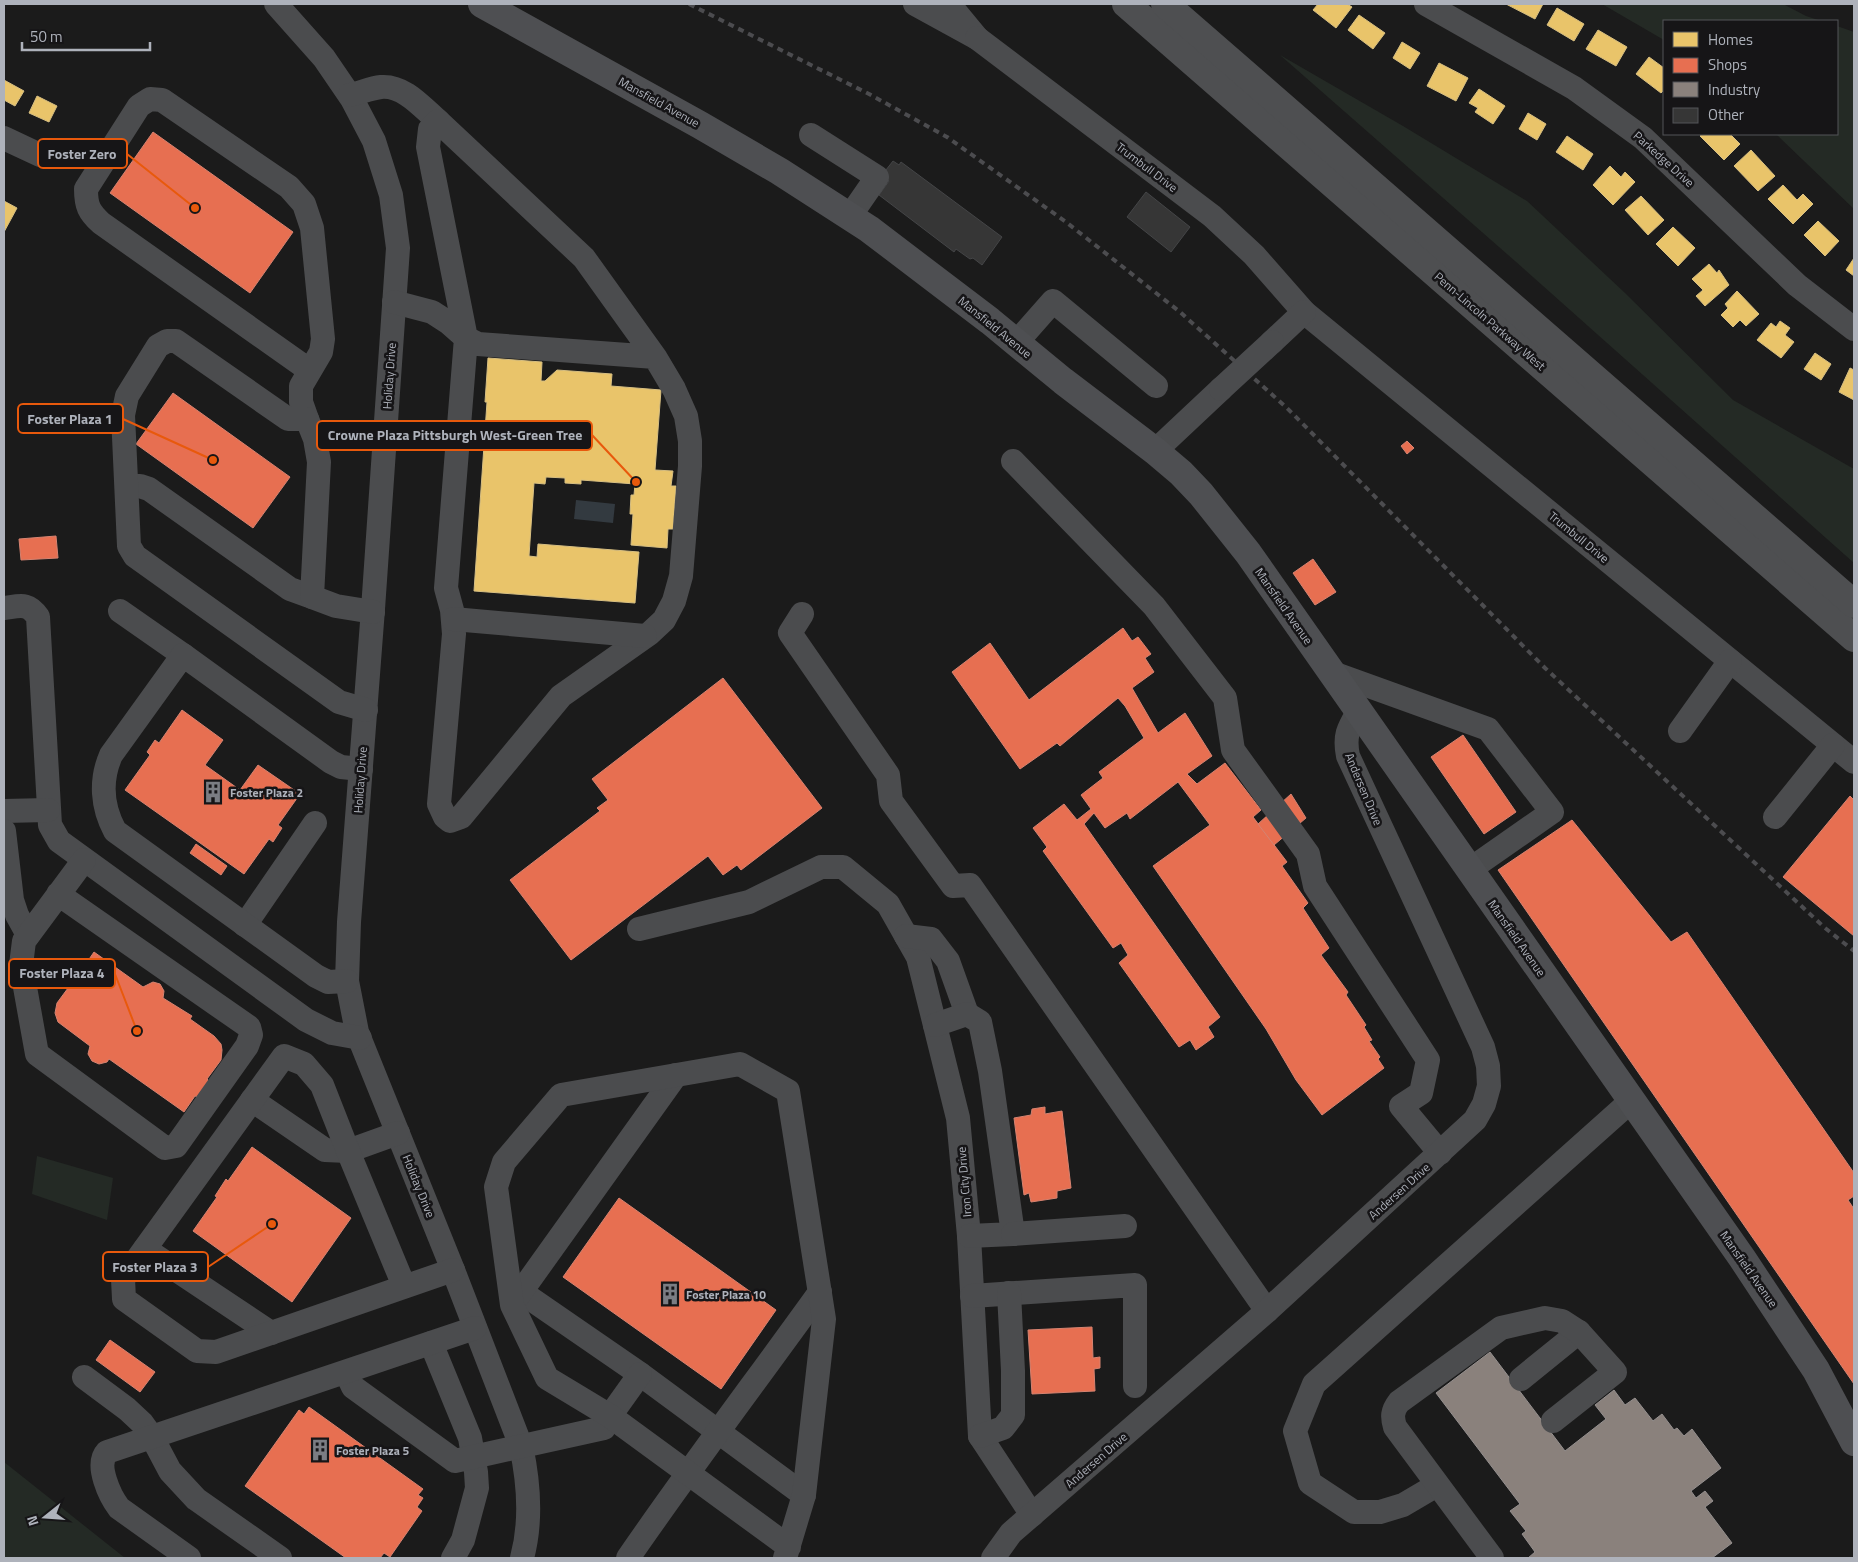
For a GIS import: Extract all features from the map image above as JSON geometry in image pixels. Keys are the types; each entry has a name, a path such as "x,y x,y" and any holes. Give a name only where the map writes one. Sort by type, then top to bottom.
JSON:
{"highway":[{"name":"Penn-Lincoln Parkway West","path":"1126,4 1854,638"},
{"name":"Penn-Lincoln Parkway West","path":"1165,4 1854,604"}],"main road":[{"name":"Mansfield Avenue","path":"482,4 700,125 779,171 850,216 990,321 1181,473 1220,516 1248,554 1795,1337 1816,1370 1854,1442"}],"street":[{"name":"Holiday Drive","path":"276,4 324,58 350,95 374,141 391,195 398,248 350,912 347,981 360,1038 521,1446 527,1476 528,1502 527,1529 522,1558"},
{"path":"915,4 977,38"},
{"path":"949,4 977,38"},
{"name":"Parkedge Drive","path":"1426,4 1574,88 1643,138 1797,285 1854,329"},
{"name":"Trumbull Drive","path":"977,38 1212,216 1254,255 1304,312 1854,762"},
{"path":"350,95 382,87 400,90 415,100 438,121 584,258 654,357 674,389 686,416 690,441 690,466 681,576 674,601 664,620 646,636 561,696 461,817 450,822 445,817 439,804 454,634 452,610 446,588 466,338 428,147 430,129 438,121"},
{"path":"309,370 92,215 86,202 86,189 139,106 150,100 162,100 289,187 304,204 312,228 323,339 322,352 309,370 301,386 301,402 315,440 319,462 312,597"},
{"path":"811,135 877,177 850,216"},
{"path":"4,138 40,156"},
{"path":"394,302 432,312 449,323 466,338 478,344 654,357"},
{"path":"1016,343 1052,302 1156,386"},
{"path":"1155,451 1304,312"},
{"path":"307,419 288,419 176,341 166,341 158,346 127,396 123,415 129,546 136,556 338,702 366,710"},
{"path":"1013,461 1154,606 1225,698 1233,750 1308,854 1315,886 1428,1060 1421,1093 1401,1106 1440,1153"},
{"path":"127,486 140,486 149,489 290,589 336,606 373,612"},
{"path":"4,608 27,606 38,617 48,810 50,825 59,841 306,1020 332,1033 360,1038"},
{"path":"120,611 331,762 341,767 361,769"},
{"path":"802,614 790,633 888,775 892,801 953,886 970,885 1267,1310"},
{"path":"453,619 646,636"},
{"path":"183,656 111,755 105,768 104,796 107,816 115,831 316,976 328,982 347,981"},
{"path":"1680,730 1730,661"},
{"path":"1330,672 1488,729 1552,812 1469,870"},
{"name":"Andersen Drive","path":"993,1558 1011,1533 1267,1310 1440,1153 1474,1120 1484,1104 1489,1086 1488,1066 1474,1026 1348,756 1346,744 1347,730 1358,712"},
{"path":"1775,817 1833,745"},
{"path":"4,811 48,810"},
{"path":"245,925 315,824"},
{"path":"4,831 12,900 17,915 28,934"},
{"path":"58,894 249,1027 251,1035 248,1046 176,1146 165,1148 37,1054 21,965 24,941 28,934 58,894 84,860"},
{"name":"Iron City Drive","path":"639,929 749,902 821,867 843,867 888,904 918,957 958,1118 969,1236 980,1436"},
{"path":"906,936 931,939 948,961 968,1014 980,1022 990,1071 1013,1234"},
{"path":"935,1024 968,1014"},
{"path":"404,1286 322,1084 304,1064 284,1056 123,1279 124,1299 197,1351 216,1352 453,1270"},
{"path":"740,1064 788,1090 820,1292 824,1319 804,1495 787,1552 687,1473 610,1416 547,1378 516,1298 496,1187 504,1162 561,1094 740,1064"},
{"path":"516,1298 676,1075"},
{"path":"252,1100 325,1150 348,1151 398,1133"},
{"path":"1437,1485 1403,1505 1380,1512 1354,1512 1310,1483 1296,1431 1314,1384 1631,1101"},
{"path":"969,1236 1125,1226"},
{"path":"145,1249 271,1333"},
{"path":"972,1296 1135,1285 1135,1386"},
{"path":"628,1558 687,1473 719,1433 820,1292"},
{"path":"1009,1293 1013,1415 1003,1428 980,1436 1032,1515"},
{"path":"516,1298 640,1374 804,1495"},
{"path":"1492,1558 1395,1427 1392,1417 1394,1408 1399,1402 1501,1328 1544,1318 1562,1321 1579,1332 1615,1372 1553,1420"},
{"path":"190,1558 119,1508 111,1498 101,1464 107,1452 475,1328"},
{"path":"1521,1379 1579,1332"},
{"path":"430,1343 470,1438 477,1488 463,1540 453,1558"},
{"path":"346,1372 352,1387 455,1461 604,1428 610,1416 640,1374"},
{"path":"84,1377 142,1423 152,1437 170,1472 196,1499 280,1558"}],"shaded area":[{"path":"1602,4 1783,4 1818,20 1663,20 1663,39"},
{"path":"1838,26 1854,32 1854,209 1777,135 1838,135"},
{"path":"1280,55 1527,201 1625,293 1733,400 1854,469 1854,563 1515,261"},
{"path":"576,500 615,504 613,523 574,519"},
{"path":"37,1156 113,1178 107,1220 32,1194"},
{"path":"4,1462 125,1558 4,1558"}],"building: Homes":[{"path":"1318,4 1347,4 1352,7 1336,28 1313,10"},
{"path":"1506,4 1543,4 1535,19"},
{"path":"1557,8 1584,24 1574,41 1547,25"},
{"path":"1359,15 1385,33 1373,49 1348,30"},
{"path":"1598,30 1627,47 1616,66 1586,49"},
{"path":"1402,42 1420,53 1410,69 1393,58"},
{"path":"1649,57 1663,67 1663,91 1661,93 1636,74"},
{"path":"1439,63 1468,78 1456,101 1427,86"},
{"path":"4,80 24,91 15,106 4,100"},
{"path":"1479,89 1505,106 1493,124 1475,112 1478,108 1469,103"},
{"path":"37,96 57,106 49,122 29,113"},
{"path":"1528,113 1546,124 1537,140 1519,129"},
{"path":"1731,135 1740,144 1724,160 1700,136"},
{"path":"1567,136 1593,154 1583,170 1556,152"},
{"path":"1751,150 1775,176 1758,191 1734,166"},
{"path":"1610,166 1621,177 1625,172 1635,182 1613,205 1593,185"},
{"path":"1783,185 1797,200 1803,194 1813,204 1793,224 1768,199"},
{"path":"1641,196 1664,220 1648,235 1625,210"},
{"path":"4,201 17,208 4,232"},
{"path":"1818,221 1839,241 1825,256 1804,235"},
{"path":"1673,227 1695,248 1678,266 1656,244"},
{"path":"1854,258 1854,276 1846,270"},
{"path":"1709,264 1717,273 1719,270 1729,285 1705,306 1696,296 1703,290 1692,279"},
{"path":"1737,291 1759,314 1746,326 1740,320 1733,327 1721,315 1728,308 1725,304"},
{"path":"1780,321 1790,328 1785,335 1794,342 1781,358 1757,340 1771,323 1776,327"},
{"path":"1815,353 1831,364 1821,380 1804,369"},
{"path":"488,358 542,362 541,381 545,381 557,370 612,374 611,386 661,390 655,470 673,471 671,486 676,486 673,529 668,529 667,548 631,545 633,514 630,514 631,495 634,495 635,484 581,480 581,484 565,483 565,478 546,477 545,484 534,483 529,556 537,557 538,544 639,552 635,603 474,591 487,402 485,402"},
{"path":"1850,368 1854,370 1854,400 1839,392"}],"building: Shops":[{"path":"153,132 293,232 250,293 110,193"},
{"path":"173,393 290,477 253,528 136,444"},
{"path":"1407,441 1414,448 1407,454 1401,446"},
{"path":"56,536 58,558 21,560 19,539"},
{"path":"1313,559 1336,592 1315,605 1293,573"},
{"path":"1123,628 1132,641 1138,637 1151,654 1145,658 1154,672 1132,688 1158,733 1185,713 1212,756 1187,774 1197,784 1225,763 1261,810 1253,817 1287,862 1282,866 1308,903 1303,908 1329,948 1321,955 1348,992 1346,995 1366,1025 1364,1027 1372,1040 1369,1041 1380,1057 1378,1059 1384,1068 1322,1115 1296,1080 1266,1029 1153,866 1210,825 1178,782 1130,819 1127,813 1105,828 1094,813 1084,824 1220,1017 1208,1027 1214,1037 1196,1050 1190,1040 1179,1047 1119,963 1128,955 1121,943 1113,948 1043,851 1047,847 1033,828 1064,804 1077,820 1091,809 1081,795 1103,778 1099,772 1144,738 1125,706 1118,698 1060,746 1057,743 1020,769 952,672 990,643 1029,700"},
{"path":"723,678 822,808 741,870 737,865 723,875 708,856 571,960 510,880 600,811 597,808 608,800 592,779"},
{"name":"Foster Plaza 2","path":"182,710 223,740 205,765 240,790 258,765 300,794 278,825 282,828 273,842 269,839 244,874 125,790 150,755 147,752 155,740 159,743"},
{"path":"1463,735 1516,812 1484,834 1431,757"},
{"path":"1291,794 1306,818 1274,845 1258,824"},
{"path":"1850,796 1854,800 1854,936 1783,877"},
{"path":"1572,820 1671,942 1687,932 1854,1173 1854,1196 1848,1200 1854,1209 1854,1384 1498,870"},
{"path":"196,844 227,866 221,875 190,853"},
{"path":"94,952 143,987 153,982 160,984 164,991 163,998 192,1016 190,1019 214,1036 221,1044 221,1060 207,1079 209,1081 198,1097 195,1096 184,1112 109,1059 107,1062 99,1064 92,1061 88,1054 90,1046 58,1022 55,1013 57,1003 71,984 68,983 80,966 83,968"},
{"path":"1045,1107 1045,1114 1062,1111 1071,1188 1057,1191 1057,1198 1031,1202 1029,1193 1024,1195 1014,1118 1031,1115 1032,1109"},
{"path":"252,1147 351,1218 292,1302 193,1231 217,1197 215,1196 226,1179 228,1181"},
{"name":"Foster Plaza 10","path":"619,1198 776,1310 721,1389 563,1277"},
{"path":"1092,1327 1093,1358 1100,1357 1100,1368 1094,1369 1095,1391 1032,1394 1028,1330"},
{"path":"110,1340 155,1372 140,1392 96,1360"},
{"name":"Foster Plaza 5","path":"309,1407 423,1489 418,1495 423,1498 417,1507 422,1511 390,1557 384,1553 380,1558 346,1558 245,1486 299,1410 304,1414"}],"building: Industry":[{"path":"1490,1352 1565,1451 1606,1419 1595,1405 1614,1390 1625,1405 1635,1398 1653,1421 1662,1414 1674,1430 1677,1428 1684,1436 1692,1429 1721,1468 1691,1491 1696,1498 1705,1491 1713,1501 1705,1507 1732,1543 1712,1558 1528,1558 1535,1552 1522,1534 1526,1531 1510,1511 1520,1504 1436,1393"}],"building: Other":[{"path":"893,161 899,165 901,162 1002,237 982,265 956,249 954,252 879,195 889,181 882,175"},
{"path":"1146,192 1190,227 1171,252 1127,217"}],"railway":[{"path":"689,4 869,94 947,137 1066,222 1180,312 1287,408 1545,668 1825,928 1854,951"}],"place":[{"name":"Foster Zero","path":"195,208"},
{"name":"Foster Plaza 1","path":"213,460"},
{"name":"Crowne Plaza Pittsburgh West-Green Tree","path":"636,482"},
{"name":"Foster Plaza 2","path":"213,792"},
{"name":"Foster Plaza 4","path":"137,1031"},
{"name":"Foster Plaza 3","path":"272,1224"},
{"name":"Foster Plaza 10","path":"670,1294"},
{"name":"Foster Plaza 5","path":"320,1450"}]}
